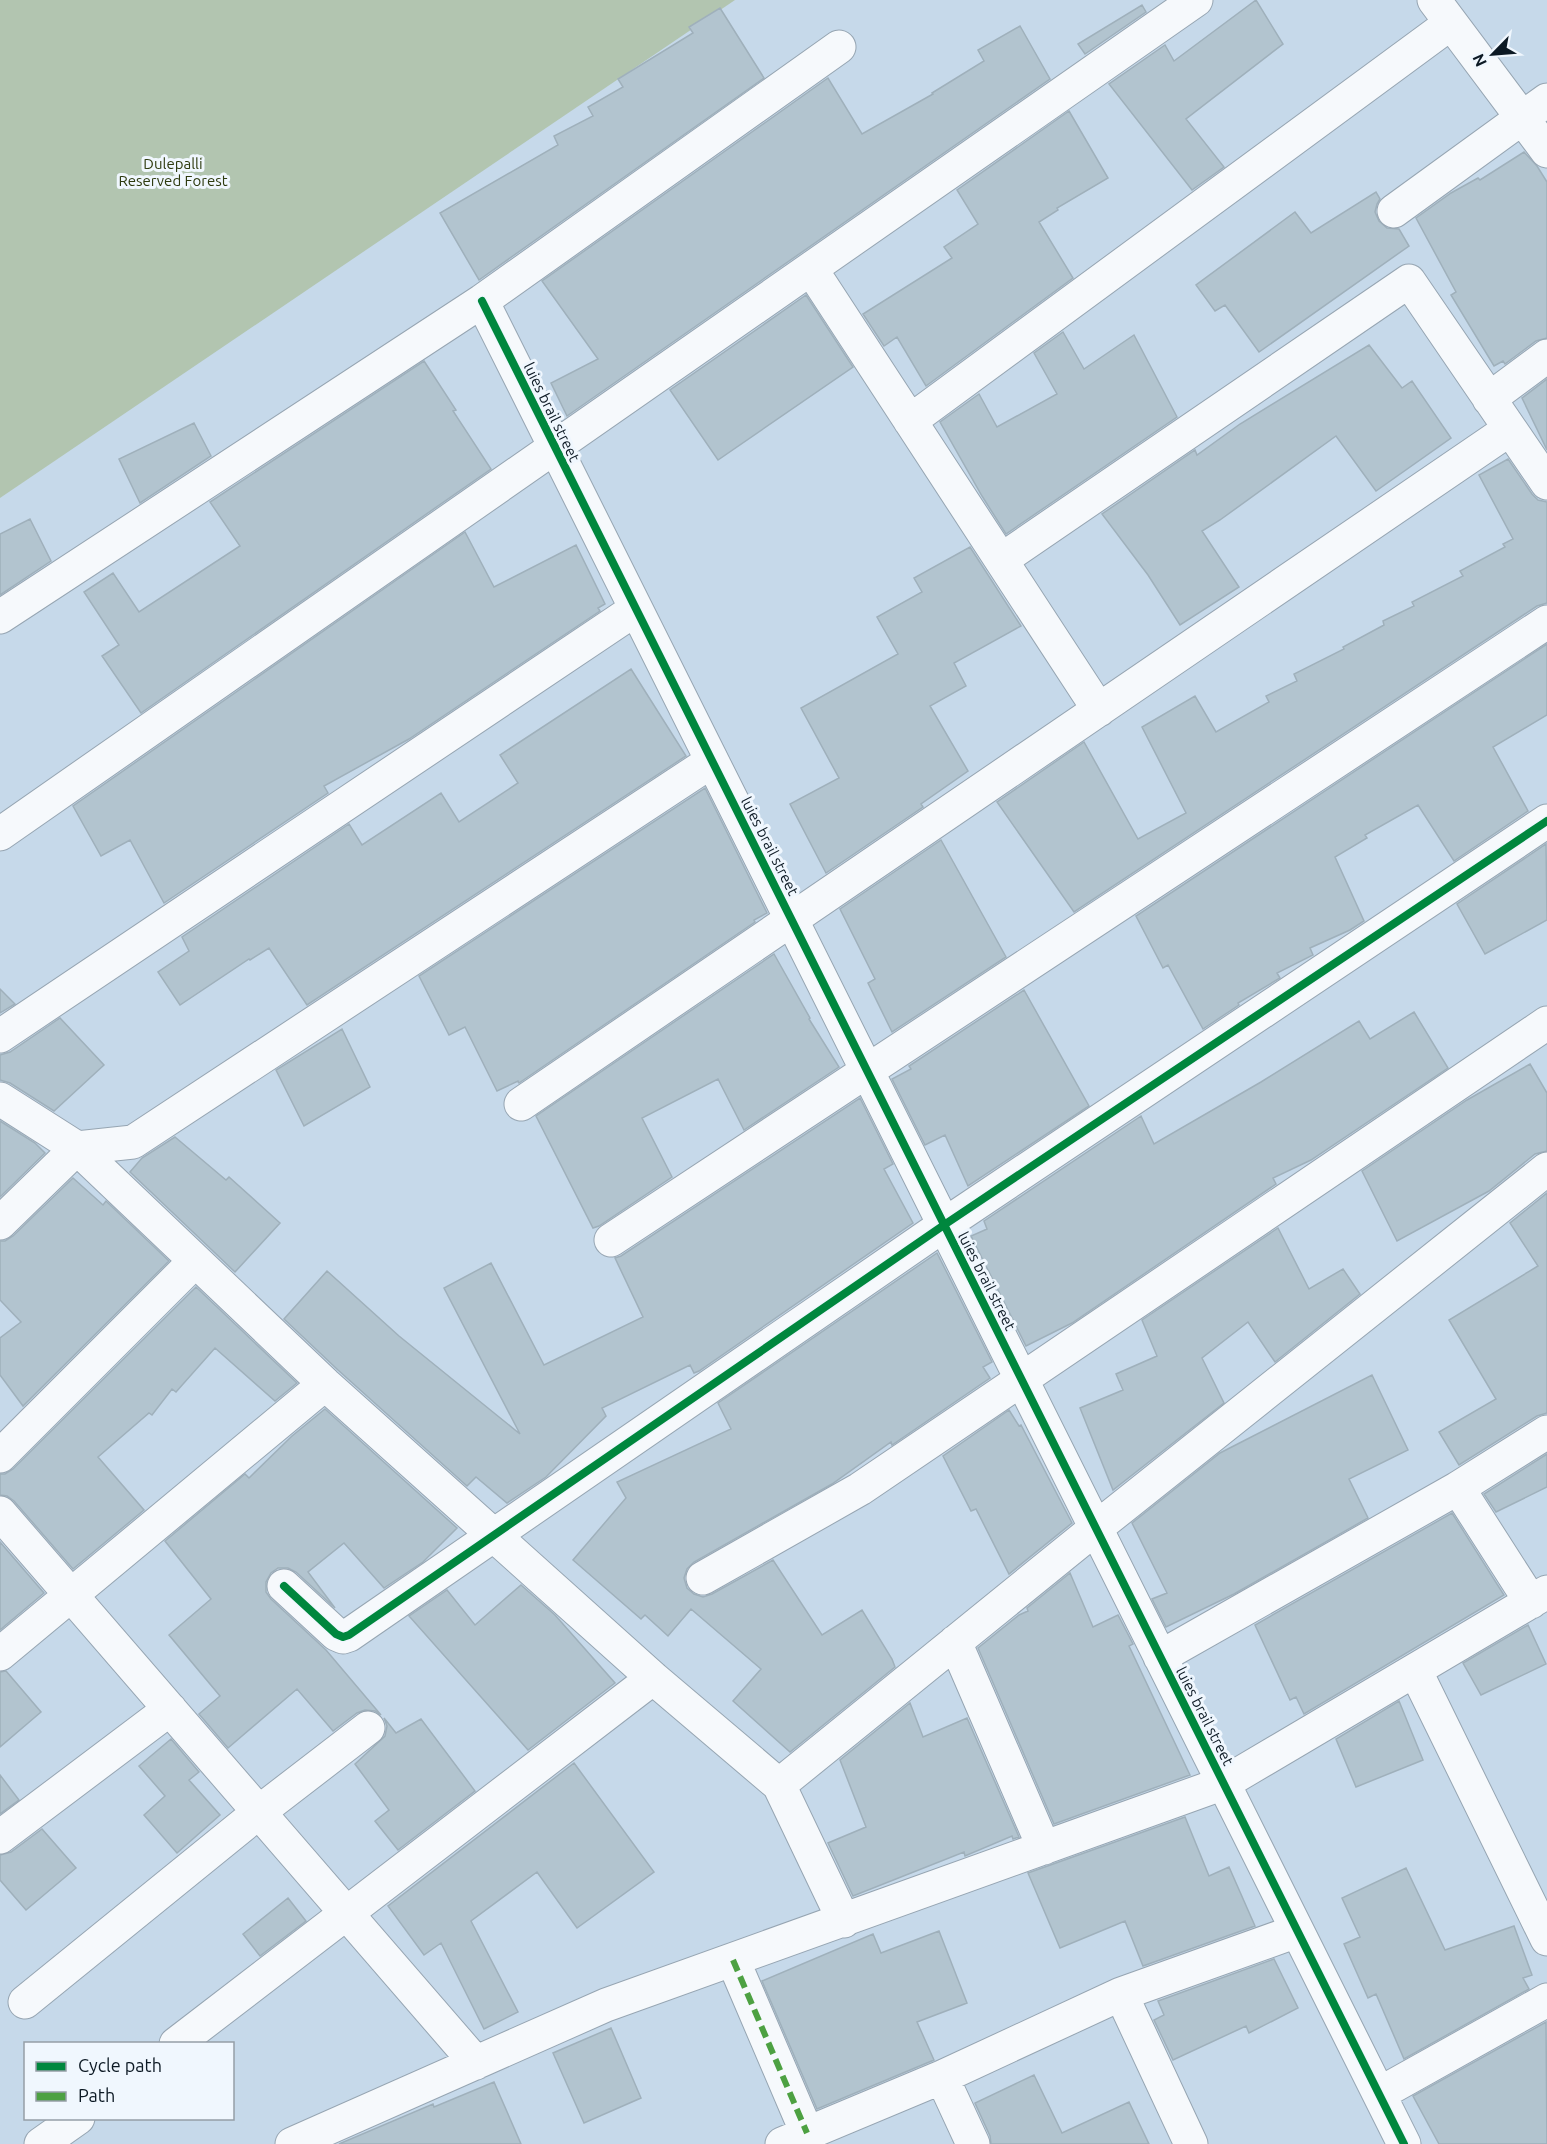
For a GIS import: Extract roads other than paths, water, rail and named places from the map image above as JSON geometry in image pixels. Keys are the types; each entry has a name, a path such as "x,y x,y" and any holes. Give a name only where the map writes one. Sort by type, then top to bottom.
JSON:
{"street":[{"path":"0,834 1196,0"},
{"path":"910,421 1442,12 1535,109 1547,151"},
{"path":"0,617 482,301 839,47"},
{"path":"1394,211 1535,109"},
{"path":"811,269 1099,710"},
{"path":"1001,560 1409,281 1547,483"},
{"name":"luies brail street","path":"482,301 1404,2144"},
{"path":"1489,399 1547,356"},
{"path":"520,1104 1510,429"},
{"path":"0,1036 636,609"},
{"path":"611,1240 1547,622"},
{"path":"0,1223 77,1148 133,1142 712,761"},
{"path":"284,1586 336,1634 343,1637 349,1635 944,1225 1547,821"},
{"path":"703,1578 860,1489 1547,1023"},
{"path":"0,1099 77,1148 325,1384 653,1678 779,1785 844,1921"},
{"path":"779,1785 1096,1528 1547,1169"},
{"path":"0,1456 195,1261"},
{"path":"0,1654 325,1384"},
{"path":"1160,1657 1458,1488 1547,1432"},
{"path":"292,2144 606,2005 1224,1784 1539,1597 1458,1488"},
{"path":"0,1513 476,2062"},
{"path":"955,1642 1044,1848"},
{"path":"1415,1670 1547,1939"},
{"path":"177,2042 653,1678"},
{"path":"0,1837 170,1709"},
{"path":"25,2002 259,1812 368,1728"},
{"path":"733,1960 794,2139 942,2077 1121,1994 1297,1930"},
{"path":"1121,1994 1191,2144"},
{"path":"1379,2094 1547,2000"},
{"path":"942,2077 973,2144"},
{"path":"41,2144 75,2120"}],"park label":[{"name":"Dulepalli Reserved Forest","path":"173,172"}]}
